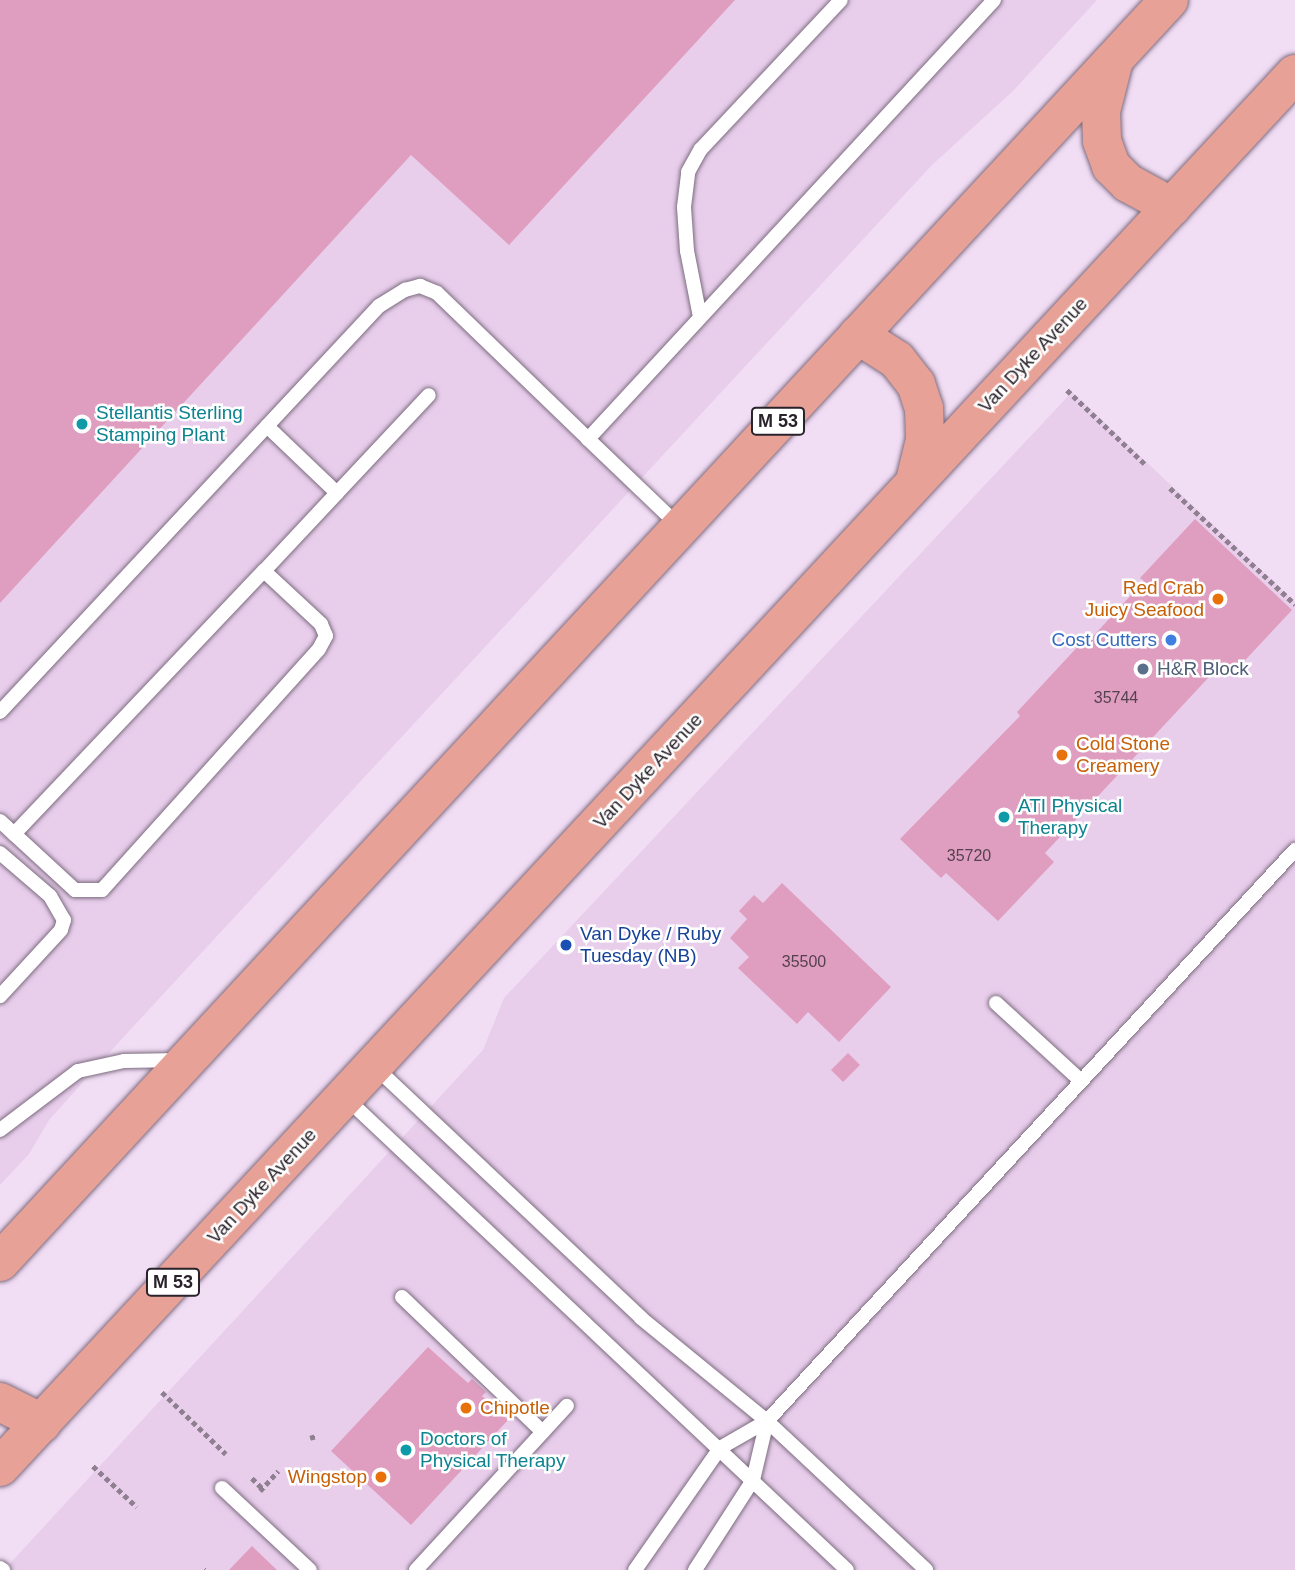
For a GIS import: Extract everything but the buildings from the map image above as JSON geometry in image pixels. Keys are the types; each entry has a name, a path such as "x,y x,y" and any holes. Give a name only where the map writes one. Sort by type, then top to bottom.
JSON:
{"main road":[{"name":"M 53","path":"0,1262 1169,0"},
{"path":"1115,58 1101,111 1102,141 1111,166 1128,183 1172,207"},
{"name":"Van Dyke Avenue","path":"0,1467 1295,74"},
{"path":"858,335 897,360 915,384 924,408 925,439 915,481"},
{"path":"0,1402 42,1423"}],"lane":[{"path":"700,317 687,251 684,207 688,172 701,149 841,0"},
{"path":"587,439 994,0"},
{"path":"0,712 379,306 420,286 437,293 680,527"},
{"path":"14,834 429,395"},
{"path":"267,426 337,493"},
{"path":"0,821 75,890 102,890 326,636 321,624 264,571"},
{"path":"635,1570 720,1448 767,1421 1295,850"},
{"path":"0,853 50,896 64,920 61,930 0,996"},
{"path":"996,1003 1080,1080"},
{"path":"0,1130 78,1071 124,1060 187,1060"},
{"path":"374,1066 641,1318 767,1421 926,1570"},
{"path":"345,1097 847,1570"},
{"path":"402,1297 543,1432"},
{"path":"416,1570 567,1406"},
{"path":"695,1570 753,1480 767,1421"},
{"path":"222,1488 310,1570"}],"path":[{"path":"1067,390 1145,464"},
{"path":"1170,488 1295,604"},
{"path":"162,1392 226,1454"},
{"path":"310,1438 316,1436"},
{"path":"93,1466 137,1507"},
{"path":"252,1478 260,1490 278,1471"}],"shaded area":[{"name":"Stellantis Sterling Stamping Plant","path":"0,0 1097,0 1014,90 931,166 129,1031 49,1120 29,1154 0,1185"},
{"path":"1072,392 1295,602 1295,1570 4,1570 483,1050 504,998"}],"place":[{"name":"Stellantis Sterling Stamping Plant","path":"82,424"},
{"name":"Red Crab Juicy Seafood","path":"1218,599"},
{"name":"Cost Cutters","path":"1171,640"},
{"name":"H&R Block","path":"1143,669"},
{"name":"Cold Stone Creamery","path":"1062,755"},
{"name":"ATI Physical Therapy","path":"1004,817"},
{"name":"Van Dyke / Ruby Tuesday (NB)","path":"566,945"},
{"name":"Chipotle","path":"466,1408"},
{"name":"Doctors of Physical Therapy","path":"406,1450"},
{"name":"Wingstop","path":"381,1477"}]}
